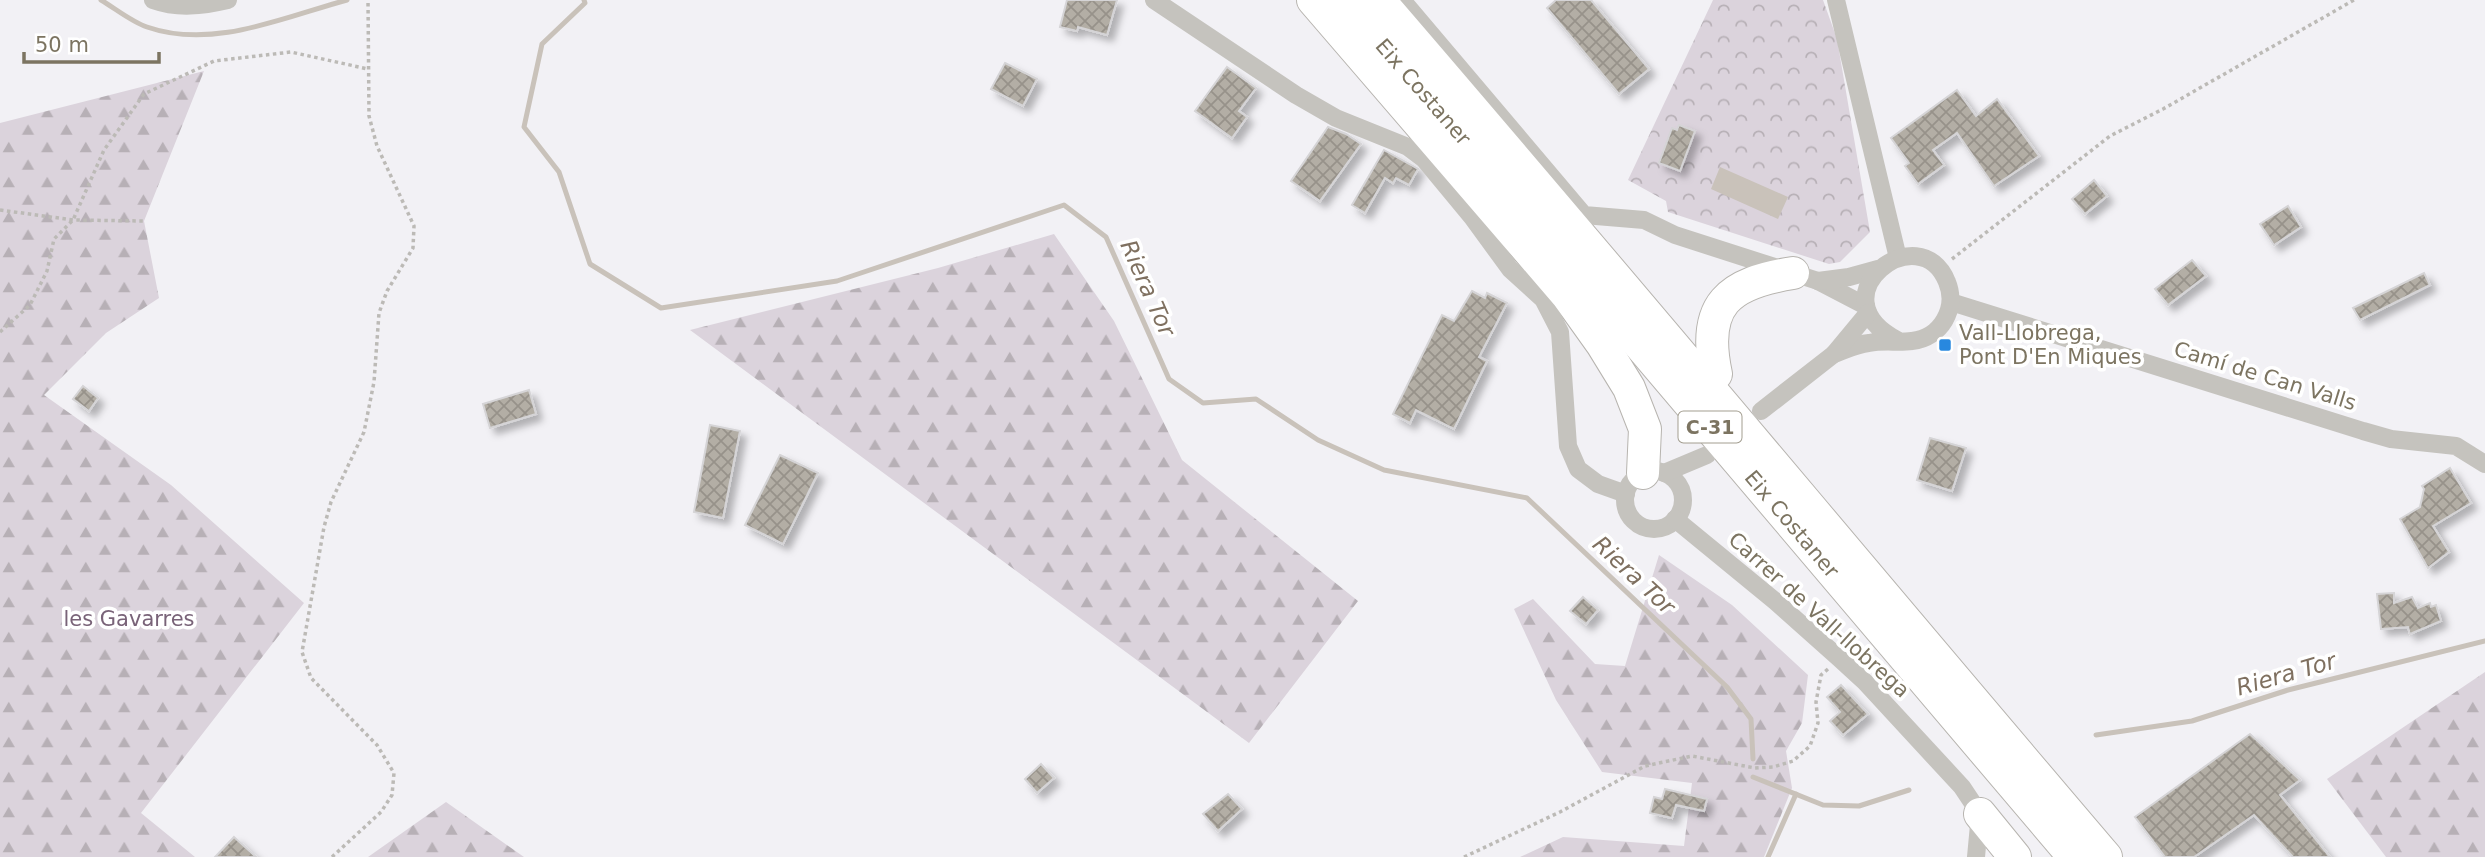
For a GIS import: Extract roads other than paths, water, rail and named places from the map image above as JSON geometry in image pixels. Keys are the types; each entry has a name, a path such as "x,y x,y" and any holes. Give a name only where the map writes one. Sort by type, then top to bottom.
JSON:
{"highway":[{"path":"1313,0 1567,295 1602,344 1629,388 1645,429 1644,480"},
{"name":"Eix Costaner","path":"1343,0 1525,210 2074,857"},
{"name":"C-31","path":"1379,0 1534,179 2106,857"},
{"path":"1584,215 1814,494 1898,613"},
{"path":"1716,374 1711,350 1712,330 1718,312 1726,300 1737,289 1753,281 1806,277"},
{"path":"1980,814 2004,855"}],"street":[{"path":"153,0 168,5 202,6 228,0"},
{"path":"1154,0 1296,95 1336,118 1408,146 1424,159 1510,269 1543,299 1560,332 1568,446 1578,469 1598,484 1644,480 1678,484 1682,504 1675,519 1658,529 1642,526 1628,513 1625,504 1644,480 1707,456 1682,494"},
{"path":"1402,0 1584,215 1644,220 1675,235 1806,277 1867,310 1881,331 1896,340"},
{"path":"1836,0 1898,258"},
{"path":"1806,277 1849,277 1878,269 1898,258 1920,257 1939,269 1946,278 1951,302 1949,313 1927,338 1867,343 1834,354"},
{"path":"1761,411 1834,354 1867,310 1868,286 1878,269"},
{"name":"Camí de Can Valls","path":"1951,302 2391,439 2456,446 2485,464"},
{"name":"Carrer de Vall-llobrega","path":"1675,519 1775,601 1865,682 1962,788 1980,814"},
{"path":"1976,857 1980,814"}],"waterway":[{"name":"Riera Tor","path":"101,0 147,27 197,35 248,28 347,0"},
{"name":"Riera Tor","path":"584,0 585,3 542,44 524,127 559,172 590,264 661,308 837,281 1064,205 1106,237 1169,379 1203,403 1256,399 1318,440 1384,470 1527,498 1727,687 1751,719 1753,759"},
{"name":"Riera Tor","path":"2096,735 2192,721 2288,690 2485,641"},
{"name":"Riera Tor","path":"1753,777 1823,805 1859,806 1909,790"},
{"path":"1768,857 1796,794"}],"place":[{"name":"Vall-Llobrega, Pont D'En Miques","path":"1945,345"}],"park label":[{"name":"les Gavarres","path":"129,619"}]}
